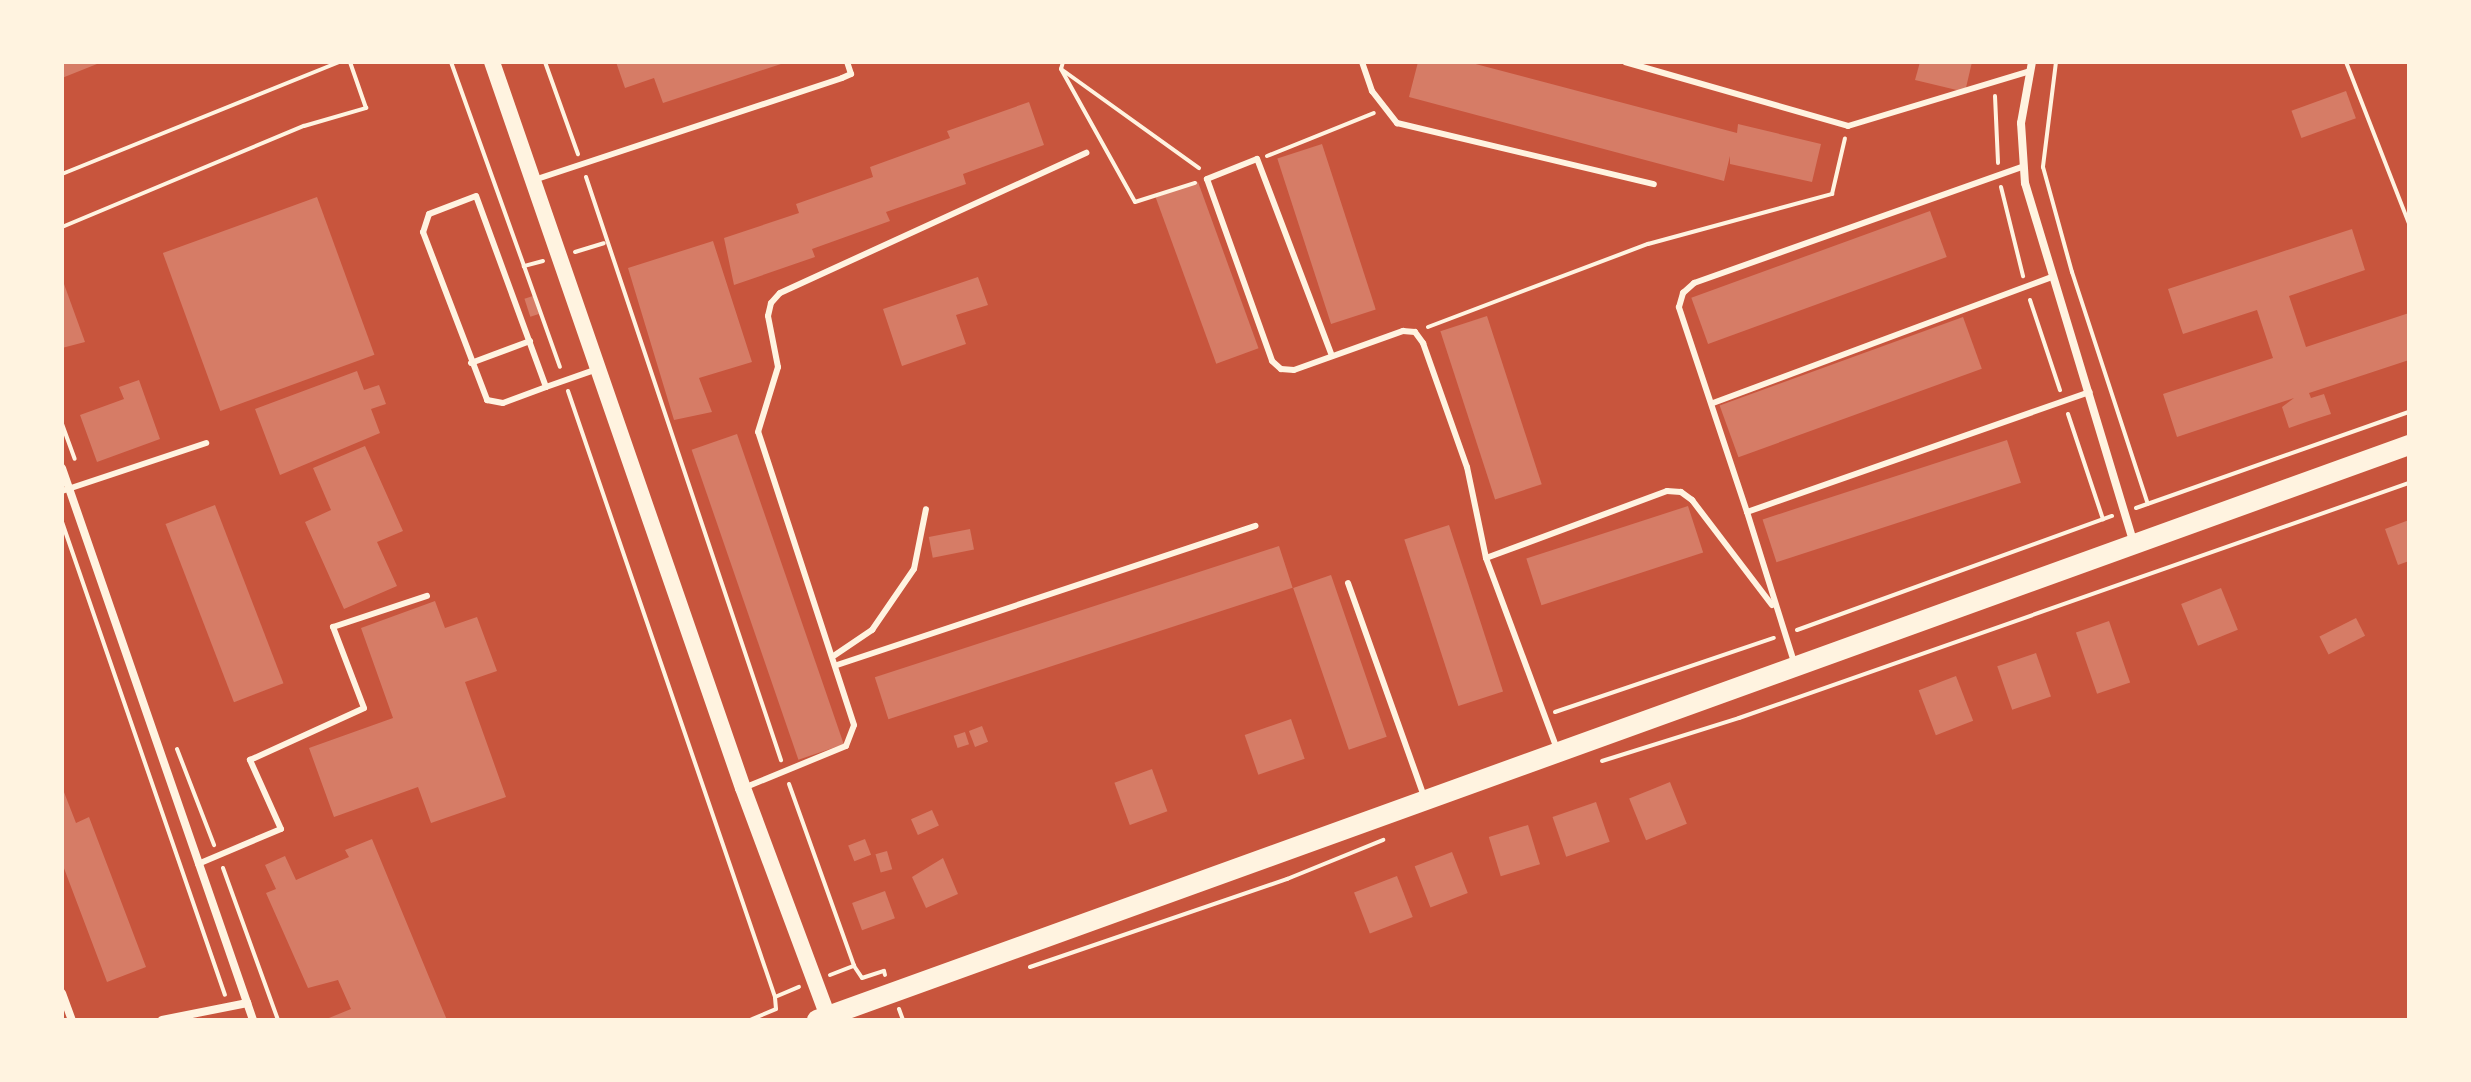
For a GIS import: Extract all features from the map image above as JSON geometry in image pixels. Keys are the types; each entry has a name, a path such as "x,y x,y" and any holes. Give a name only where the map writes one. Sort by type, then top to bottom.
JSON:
{"main road":[{"path":"492,62 743,788 815,981 822,1018 2409,445"}],"street":[{"path":"2031,67 2021,123 2022,167 2050,278 2090,392 2134,544"},
{"path":"62,468 66,490 253,1020"},
{"path":"62,993 72,1020"},
{"path":"162,1020 247,1003"}],"lane":[{"path":"534,180 842,78 851,74 847,62"},
{"path":"1362,62 1372,91 1397,123 1654,184"},
{"path":"1625,62 1848,126 1995,82 2031,67"},
{"path":"743,788 846,746 853,736 835,655 758,432 778,367 768,316 771,303 780,293 1086,153"},
{"path":"1332,356 1257,159 1207,179 1272,361 1281,369 1294,370 1403,331 1415,332 1423,343 1467,467 1486,558 1558,751"},
{"path":"1796,666 1775,609 1713,403 1679,307 1694,283 2022,167"},
{"path":"546,387 476,196 432,212 423,220 423,232 471,363 490,403 546,387 598,368"},
{"path":"1713,403 2050,278"},
{"path":"471,363 530,341"},
{"path":"1747,512 2090,392"},
{"path":"66,490 206,443"},
{"path":"1486,558 1667,491 1681,492 1692,500 1775,609"},
{"path":"835,655 872,630 914,569 926,509"},
{"path":"837,665 1255,526"},
{"path":"1348,583 1425,799"},
{"path":"198,864 281,829 250,760 364,708 333,627 427,596"}],"path":[{"path":"62,174 339,62"},
{"path":"62,227 304,126 366,108 350,62"},
{"path":"451,62 565,380 775,997 776,1009 750,1020"},
{"path":"545,62 785,773 854,966 862,978 884,971 903,1020"},
{"path":"1063,62 1061,69 1135,202 1213,177"},
{"path":"2056,62 2043,167 2072,272 2148,504"},
{"path":"2346,62 2409,224"},
{"path":"1061,69 1213,177"},
{"path":"1995,82 1998,175 2025,287 2104,519"},
{"path":"1257,159 1385,108"},
{"path":"1415,332 1648,244 1832,194 1848,126"},
{"path":"524,266 604,243"},
{"path":"1545,716 1784,635 2409,412"},
{"path":"62,424 80,473"},
{"path":"1598,762 1739,718 2409,483"},
{"path":"62,522 229,1007"},
{"path":"173,738 278,1020"},
{"path":"1019,971 1287,879 1387,838"},
{"path":"775,997 854,966"},
{"path":"900,1013 912,1009"}],"building":[{"path":"62,62 102,62 62,78"},
{"path":"616,62 784,63 663,103 654,78 625,88"},
{"path":"1418,62 1468,62 1737,133 1738,124 1821,144 1812,182 1730,164 1730,156 1724,181 1409,97"},
{"path":"1920,62 1972,62 1965,92 1915,80"},
{"path":"2346,91 2356,118 2301,138 2291,111"},
{"path":"1029,102 1044,145 963,174 966,184 886,212 890,221 812,249 815,257 734,285 724,238 799,213 796,204 873,177 870,167 950,138 947,131"},
{"path":"1322,144 1376,309 1331,324 1277,159"},
{"path":"1198,182 1259,348 1216,364 1156,197"},
{"path":"317,197 374,355 220,411 163,253"},
{"path":"1930,211 1947,257 1708,344 1691,298"},
{"path":"2352,229 2365,270 2289,296 2306,347 2409,313 2409,360 2309,393 2311,398 2324,394 2331,414 2289,428 2282,407 2294,398 2177,437 2163,394 2273,358 2257,310 2183,334 2168,289"},
{"path":"713,241 752,362 699,378 712,412 674,420 628,268"},
{"path":"978,277 988,305 956,315 966,344 902,366 883,309"},
{"path":"62,285 85,342 62,348"},
{"path":"533,296 539,314 530,317 524,299"},
{"path":"1487,316 1542,484 1495,499 1440,331"},
{"path":"1963,317 1982,369 1738,457 1720,406"},
{"path":"357,371 364,390 379,385 386,404 371,409 380,433 280,475 255,409"},
{"path":"139,380 160,439 97,462 80,415 124,399 119,387"},
{"path":"737,434 844,744 798,760 692,450"},
{"path":"2007,440 2021,483 1776,562 1763,519"},
{"path":"365,446 403,531 377,542 397,586 344,609 305,522 331,510 313,468"},
{"path":"215,505 283,683 234,702 166,524"},
{"path":"1688,506 1703,553 1541,605 1526,559"},
{"path":"2409,520 2409,561 2398,565 2385,529"},
{"path":"1449,525 1503,691 1458,706 1404,540"},
{"path":"970,529 974,550 933,558 929,537"},
{"path":"1279,546 1293,588 888,719 875,677"},
{"path":"1331,575 1387,737 1349,750 1293,588"},
{"path":"2221,588 2238,630 2198,646 2181,604"},
{"path":"435,601 445,628 477,617 497,671 465,682 506,797 431,823 418,787 334,817 309,748 393,718 361,628"},
{"path":"2356,618 2365,636 2329,654 2319,637"},
{"path":"2109,621 2130,682 2097,694 2076,632"},
{"path":"2036,653 2051,696 2012,710 1997,666"},
{"path":"1956,676 1973,721 1936,735 1919,690"},
{"path":"1291,719 1305,759 1258,775 1245,735"},
{"path":"982,726 988,742 975,747 969,731"},
{"path":"965,732 969,744 958,748 954,736"},
{"path":"1152,769 1167,811 1130,825 1114,783"},
{"path":"1670,782 1687,824 1646,840 1629,798"},
{"path":"62,787 76,823 89,817 146,967 107,982 62,863"},
{"path":"1596,802 1610,842 1566,857 1553,817"},
{"path":"932,810 939,826 918,835 911,819"},
{"path":"1528,825 1540,864 1501,876 1489,837"},
{"path":"372,839 447,1020 324,1020 351,1009 338,980 308,988 266,893 276,889 265,865 285,856 296,880 349,857 345,850"},
{"path":"865,839 871,855 854,861 848,845"},
{"path":"887,851 892,869 881,873 875,854"},
{"path":"1452,852 1468,893 1430,907 1415,866"},
{"path":"943,858 958,894 926,908 912,877"},
{"path":"1397,876 1413,917 1370,934 1354,892"},
{"path":"885,891 895,918 862,930 852,903"}]}
